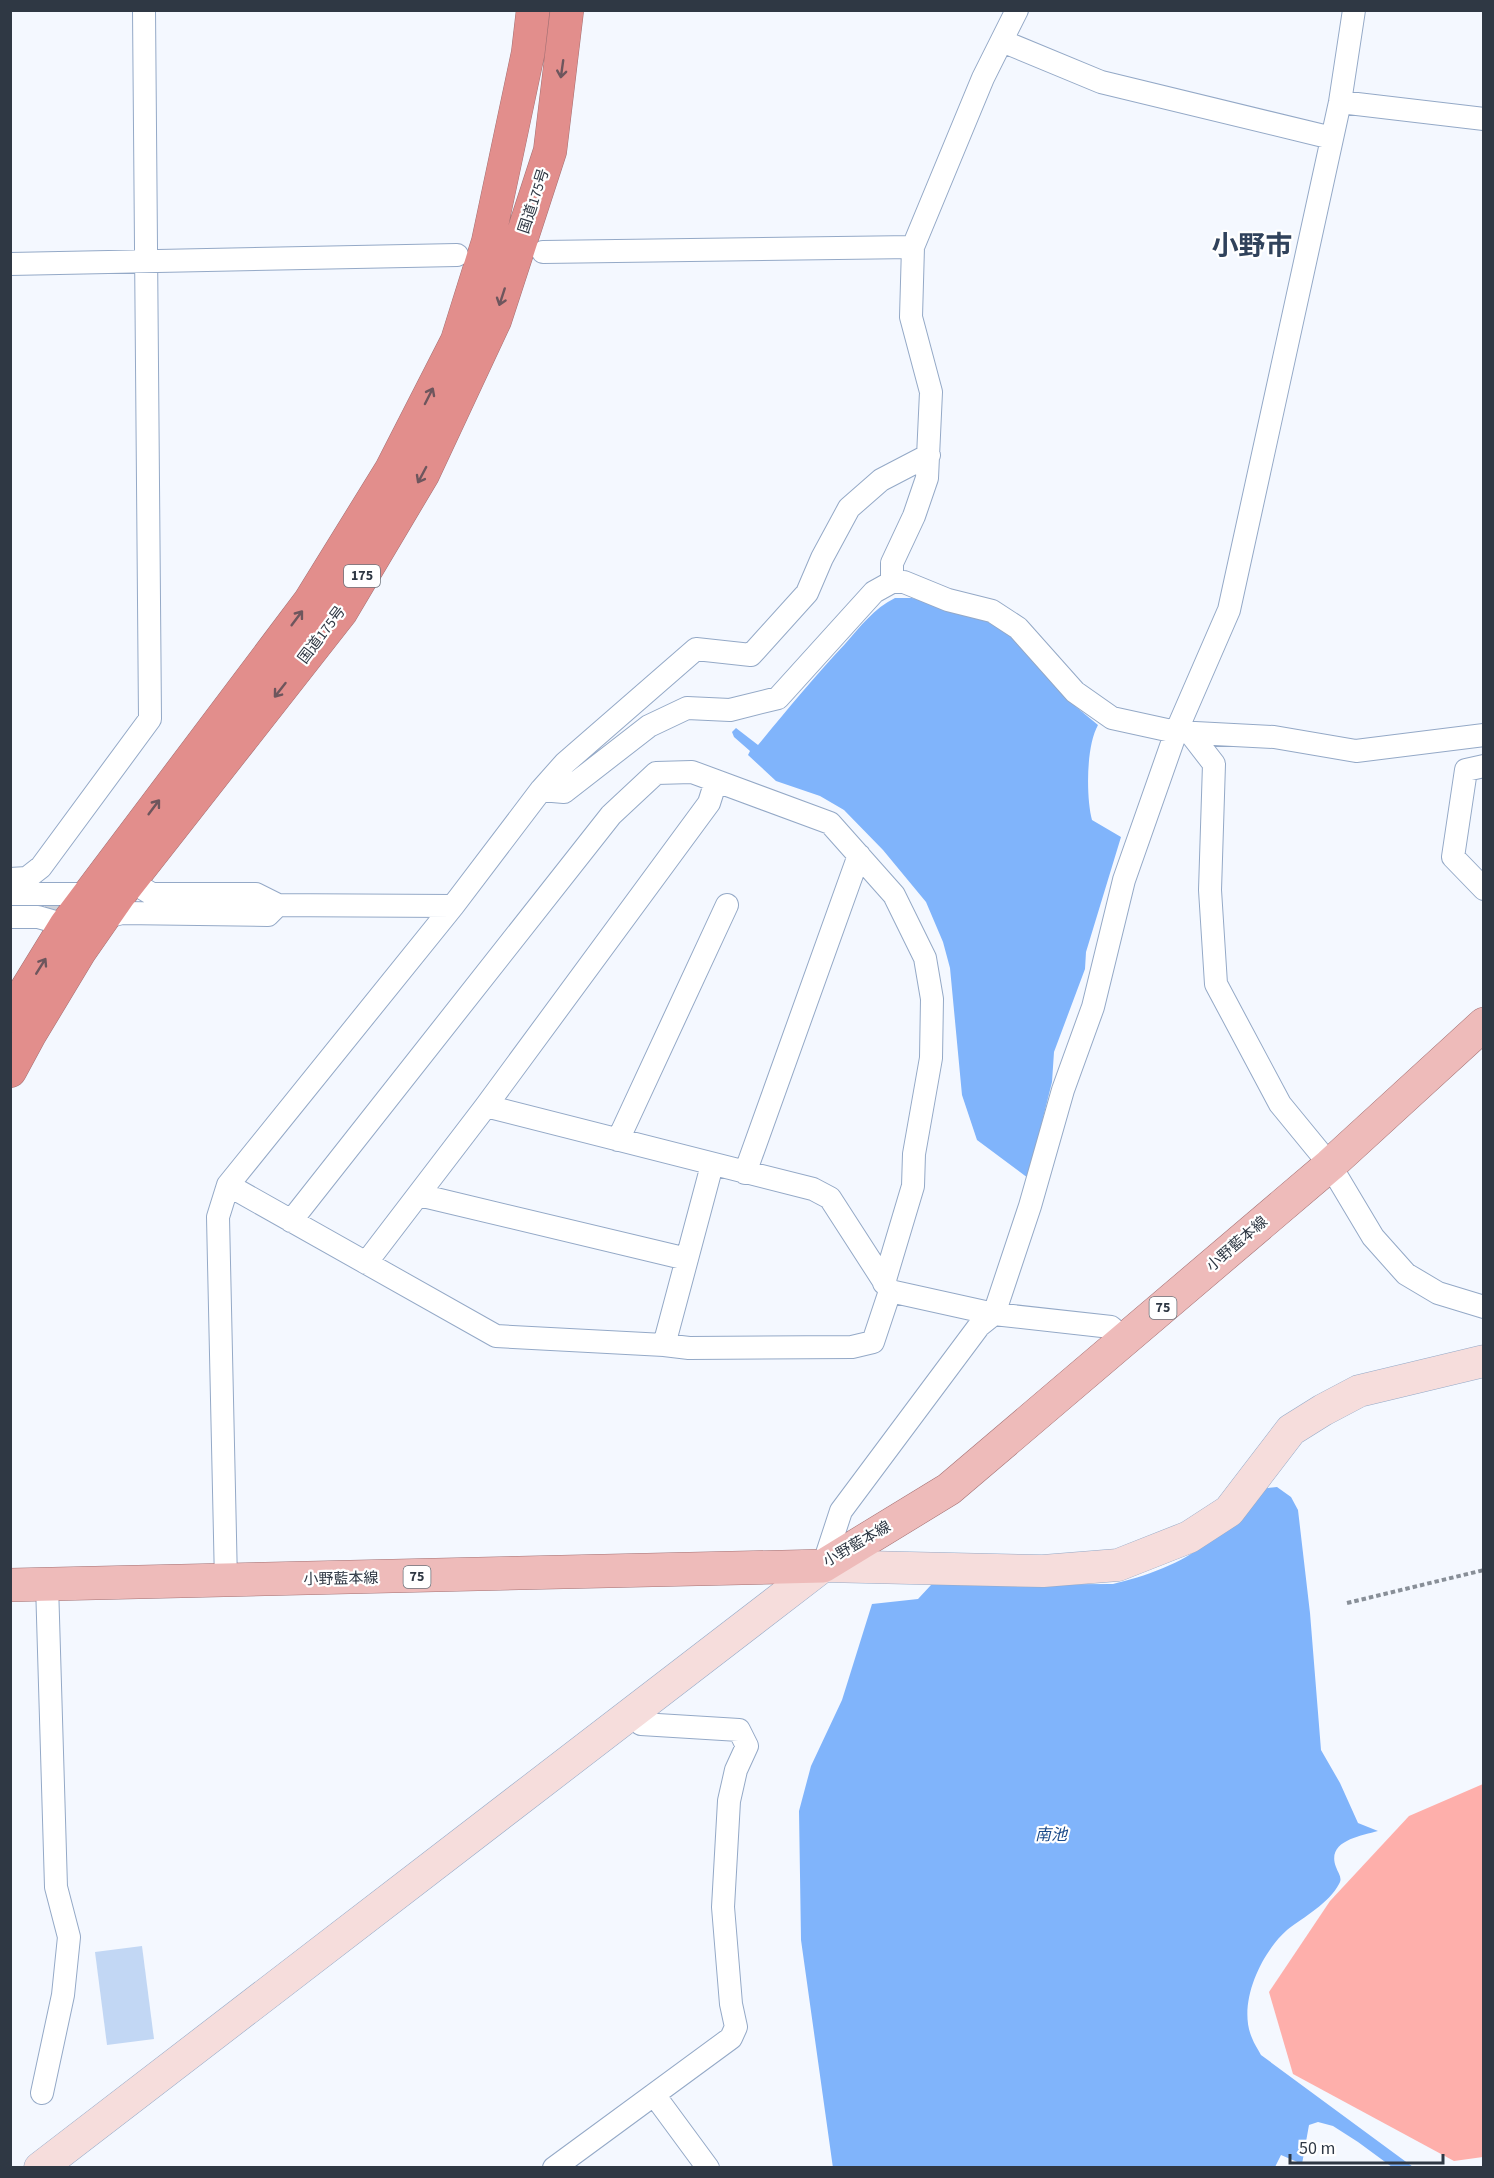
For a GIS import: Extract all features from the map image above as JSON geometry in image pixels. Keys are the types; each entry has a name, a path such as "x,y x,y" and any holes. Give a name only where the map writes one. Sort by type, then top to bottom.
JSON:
{"highway":[{"name":"国道175号","path":"10,1071 96,906 310,601 385,480 456,341 475,254 528,53 533,10"},
{"name":"国道175号","path":"10,1016 56,916 137,893 341,612 423,474 526,251 550,151 567,10"}],"main road":[{"name":"小野藍本線","path":"10,1584 226,1582 823,1566 949,1489 1330,1165 1484,1024"}],"street":[{"path":"10,879 27,878 41,867 150,719 144,10"},
{"path":"892,582 891,563 914,516 927,478 929,455 931,392 911,317 913,247 983,78 1017,10"},
{"path":"40,2168 633,1715 823,1566 841,1511 978,1326 994,1314 1030,1206 1063,1090 1093,1006 1124,880 1229,610 1340,102 1354,10"},
{"path":"1002,41 1101,82 1332,138"},
{"path":"1340,102 1484,119"},
{"path":"526,251 650,240 651,251 913,247"},
{"path":"10,264 328,257 328,268 475,254"},
{"path":"226,1582 218,1217 228,1185 453,906 541,790 565,763 696,649 751,655 807,593 822,558 849,508 881,480 929,455"},
{"path":"541,790 564,792 650,726 687,708 730,710 778,698 874,592 892,582 903,582 948,600 992,611 1018,628 1075,692 1112,718 1183,732 1274,737 1356,751 1484,735"},
{"path":"1183,732 1214,764 1210,890 1216,984 1280,1104 1330,1165 1373,1237 1406,1275 1438,1293 1484,1306"},
{"path":"1484,766 1466,770 1453,857 1484,889"},
{"path":"228,1185 291,1221 496,1336 664,1344 689,1348 852,1347 873,1342 913,1186 914,1154 931,1058 932,999 925,957 894,895 830,823 692,772 656,773 611,815 291,1221"},
{"path":"366,1263 486,1106 709,803 716,781"},
{"path":"745,1173 859,855"},
{"path":"137,893 256,894 278,905 453,906"},
{"path":"10,894 96,906 122,913 268,915 278,905"},
{"path":"618,1140 727,905"},
{"path":"10,907 56,916"},
{"path":"10,917 56,916"},
{"path":"486,1106 813,1189 830,1198 887,1287 994,1314 1111,1327 1126,1340"},
{"path":"664,1344 712,1165"},
{"path":"419,1195 687,1259"},
{"path":"823,1566 1043,1571 1118,1565 1189,1537 1229,1511 1291,1430 1323,1410 1359,1391 1484,1361"},
{"path":"42,2094 63,1995 69,1936 56,1887 47,1584"},
{"path":"554,2168 731,2038 736,2027 731,2004 723,1907 729,1801 736,1770 747,1746 739,1730 641,1724 633,1715"},
{"path":"655,2096 708,2168"}],"path":[{"path":"1347,1603 1484,1570"}],"shaded area":[{"path":"1483,1784 1483,2157 1454,2161 1293,2074 1269,1992 1330,1901 1409,1816"}],"water":[{"path":"895,598 912,598 985,620 1016,638 1075,706 1098,725 1091,745 1088,772 1092,820 1121,837 1086,952 1085,969 1054,1052 1052,1082 1028,1178 977,1140 962,1095 950,968 943,942 926,902 883,850 844,810 820,796 776,781 748,755 750,751 734,737 732,732 736,728 758,745 811,681 874,612"},
{"name":"南池","path":"1277,1487 1291,1497 1298,1510 1310,1613 1321,1750 1340,1783 1358,1823 1378,1831 1346,1841 1340,1846 1334,1858 1340,1878 1335,1891 1287,1930 1268,1952 1254,1980 1247,2010 1248,2025 1261,2055 1413,2167 1392,2167 1333,2126 1318,2122 1309,2125 1302,2164 1281,2155 1275,2167 833,2168 801,1940 799,1811 811,1766 842,1700 872,1604 918,1599 931,1585 1113,1584 1125,1581 1163,1568 1198,1550 1260,1489"}],"building":[{"path":"142,1946 154,2039 107,2045 95,1952"}],"tunnel":[{"path":"45,907 88,906"}],"district":[{"name":"小野市","path":"1252,246"}]}
